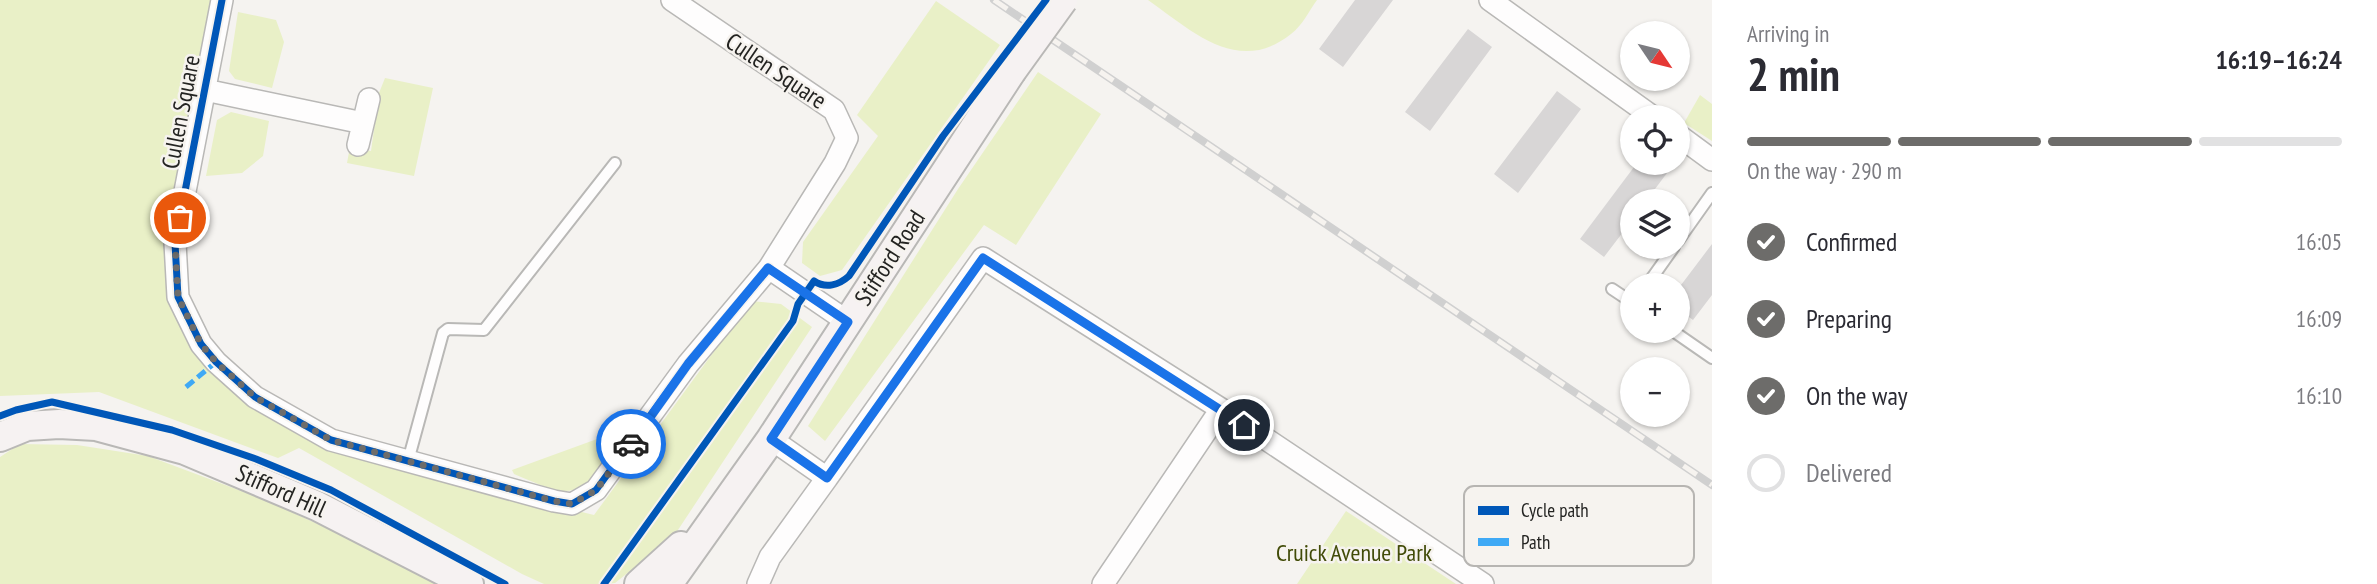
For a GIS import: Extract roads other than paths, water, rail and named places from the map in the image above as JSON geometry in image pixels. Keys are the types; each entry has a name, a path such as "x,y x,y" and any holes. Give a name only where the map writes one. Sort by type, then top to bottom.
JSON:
{"main road":[{"name":"Stifford Road","path":"668,584 771,439 1012,72 1063,0"},
{"name":"Stifford Hill","path":"0,437 27,426 96,426 185,450 317,506 469,584"},
{"path":"639,584 723,509"}],"street":[{"name":"Cullen Square","path":"222,0 175,243 178,297 201,344 216,362 255,397 331,440 572,504 596,490 688,364 768,268 835,163 847,138 834,110 672,0"},
{"path":"1490,0 1636,105"},
{"name":"Cullen Square","path":"205,89 363,123"},
{"path":"358,145 369,99"},
{"path":"1690,144 1712,160"},
{"path":"758,584 770,557 983,258 1221,409 1483,584"},
{"path":"768,268 848,322"},
{"path":"1103,584 1221,409"},
{"path":"771,439 827,478"}],"lane":[{"path":"408,461 443,333 449,329 484,330 615,163"},
{"path":"1690,224 1712,193"},
{"path":"1612,289 1620,294"},
{"path":"1690,343 1712,358"}],"railway":[{"path":"994,0 1712,485"}],"park label":[{"name":"Cruick Avenue Park","path":"1354,553"}]}
